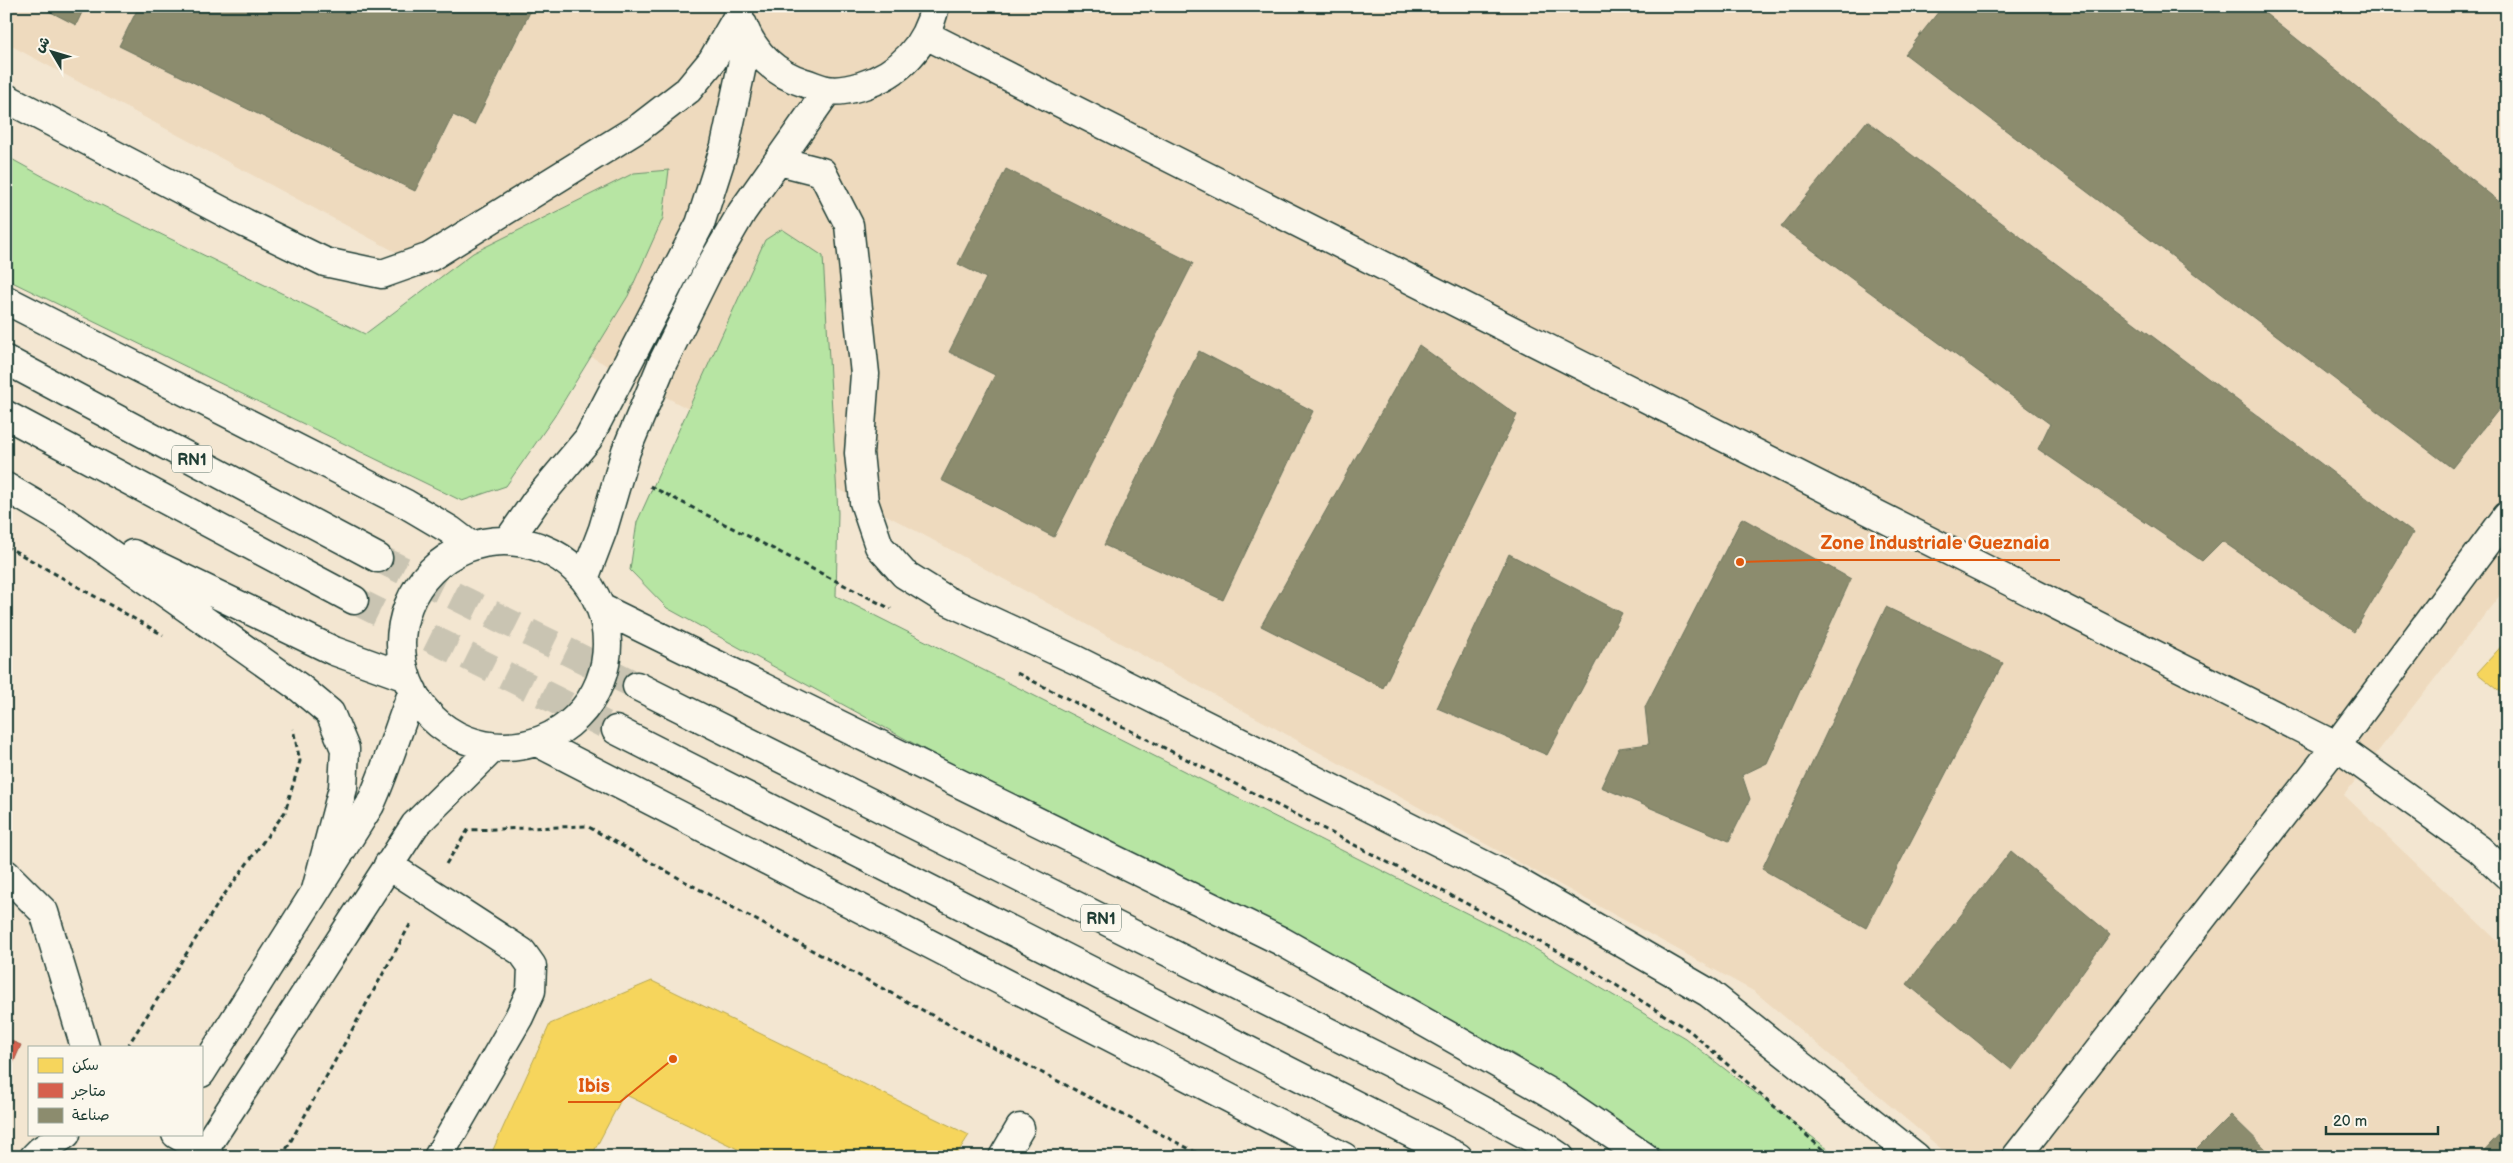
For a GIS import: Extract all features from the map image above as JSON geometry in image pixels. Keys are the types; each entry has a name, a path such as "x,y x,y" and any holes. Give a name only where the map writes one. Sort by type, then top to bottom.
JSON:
{"main road":[{"path":"741,19 766,61 790,79 828,90 851,89 881,80 907,61 926,35 935,6"},
{"path":"6,98 245,223 325,262 382,274 430,257 640,127 688,90 741,19"},
{"path":"508,541 536,501 588,439 700,224 725,146 741,19"},
{"path":"926,35 2336,746 2479,849 2507,875"},
{"path":"584,579 620,471 663,362 710,268 742,212 828,90"},
{"path":"779,161 822,172 848,225 865,374 859,453 864,502 879,546 904,574 946,600 1076,660 1520,884 1709,993 1916,1157"},
{"path":"6,300 406,504 450,530 471,546"},
{"name":"RN1","path":"6,360 378,558"},
{"path":"6,415 354,600"},
{"path":"6,487 64,521 334,651 410,684"},
{"path":"2016,1157 2336,746 2507,516"},
{"path":"64,521 300,688 330,713 344,749 343,788 316,890"},
{"path":"508,541 529,544 550,552 568,563 584,579 601,608 607,640 603,673 589,702 566,726 537,742 516,747 494,747 461,738 446,730 433,719 410,684 401,650 402,632 412,598 427,576 448,558 471,546 508,541"},
{"path":"601,608 1281,941 1557,1097 1645,1157"},
{"path":"202,1071 370,805 385,773 410,684"},
{"name":"RN1","path":"637,686 1446,1091 1532,1138 1560,1157"},
{"path":"616,730 1458,1157"},
{"path":"537,742 1344,1157"},
{"path":"179,1136 207,1153 414,825 494,747"},
{"path":"388,865 522,952 532,966 532,991 438,1157"},
{"path":"6,874 44,912 85,1046"},
{"path":"1003,1157 1020,1128"},
{"path":"34,1157 63,1136"}],"path":[{"path":"620,471 894,610"},
{"path":"6,546 171,640"},
{"path":"1008,668 1326,830 1582,964 1690,1031 1831,1157"},
{"path":"129,1046 221,899 285,812 300,761 294,731 289,724"},
{"path":"282,1157 428,890 468,830 587,826 684,881 963,1032 1205,1157"}],"shaded area":[{"path":"6,6 2507,6 2507,586 2344,795 2507,950 2507,1157 1951,1157 1755,992 931,539 6,43"}],"green space":[{"path":"6,156 46,178 365,334 473,253 634,173 669,170 663,218 628,296 554,417 506,486 462,501 6,279"},
{"path":"782,229 823,256 838,513 836,596 1522,941 1685,1038 1838,1157 1670,1157 1515,1055 962,770 667,608 630,570 637,522 765,240"}],"building: سكن":[{"path":"2507,640 2507,697 2477,673"},
{"path":"652,981 969,1135 955,1157 754,1157 624,1094 591,1157 500,1157 492,1152 550,1024"}],"building: متاجر":[{"path":"6,1039 21,1045 6,1080"}],"building: صناعة":[{"path":"39,6 85,6 76,25"},
{"path":"139,6 533,6 474,125 453,115 415,191 119,46"},
{"path":"1943,6 2256,6 2507,208 2507,399 2452,468 1905,54"},
{"path":"1867,121 2413,533 2354,632 2222,541 2202,561 2038,449 2050,424 1781,227"},
{"path":"1006,169 1193,263 1054,537 941,480 995,375 949,352 986,278 958,264"},
{"path":"1419,345 1517,415 1383,688 1261,626"},
{"path":"1199,351 1313,411 1223,600 1104,545"},
{"path":"1742,518 1851,579 1767,763 1742,775 1750,799 1729,841 1601,787 1619,748 1649,744 1645,707"},
{"path":"1509,554 1622,613 1547,755 1437,708"},
{"path":"1886,607 2003,663 1866,928 1762,869"},
{"path":"2011,851 2110,934 2012,1070 1907,984"},
{"path":"2231,1115 2274,1157 2189,1157"},
{"path":"2507,1126 2507,1157 2478,1157"}],"tunnel":[{"path":"378,558 637,686"},
{"path":"354,600 616,730"}],"place":[{"name":"Zone Industriale Gueznaia","path":"1740,562"},
{"name":"Ibis","path":"673,1059"}]}
